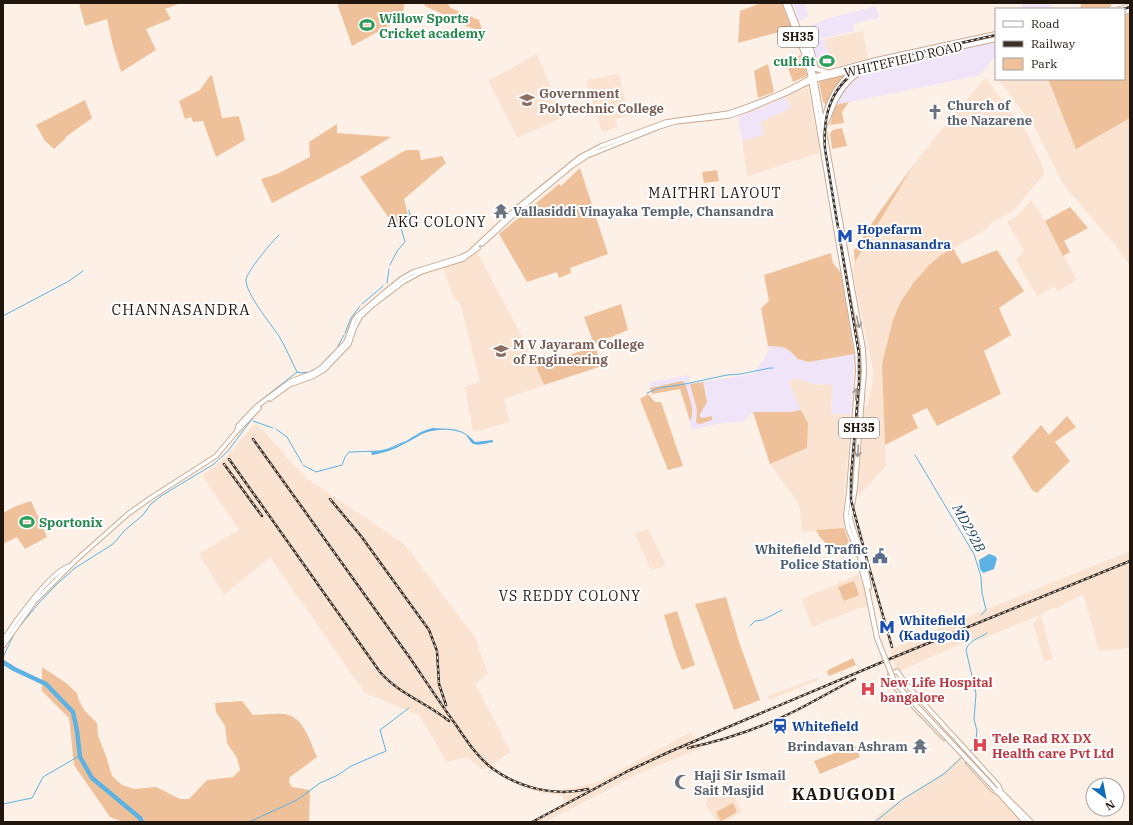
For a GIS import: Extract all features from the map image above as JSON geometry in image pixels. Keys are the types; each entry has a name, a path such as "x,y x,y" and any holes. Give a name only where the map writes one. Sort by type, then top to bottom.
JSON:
{"main road":[{"path":"787,3 790,12"},
{"name":"SH35","path":"787,3 805,46 823,125 855,308 861,333 864,360 855,488 850,518 863,555 877,638 895,683 998,790 1031,822"},
{"name":"SH35","path":"787,3 812,79 855,335 858,359 846,516 848,528 860,557 862,570 868,587"},
{"name":"WHITEFIELD ROAD","path":"812,79 871,66 905,56 995,34"},
{"name":"WHITEFIELD ROAD","path":"905,56 995,39"},
{"path":"805,46 811,49 816,69 828,72"},
{"name":"WHITEFIELD ROAD","path":"812,79 828,72 899,58"},
{"path":"823,125 828,119 838,95 844,87 861,71 871,66"},
{"path":"823,125 827,108 835,90 848,75 857,69"},
{"path":"3,640 46,585 128,514 149,498 216,456 261,406 287,386 321,372 349,344 360,317 407,277 458,261 469,256 519,210 587,156 652,129 680,120 729,114 812,79"},
{"path":"237,431 238,426 259,404 288,383 314,373 336,356"},
{"path":"858,359 864,360"},
{"path":"854,426 859,427"},
{"path":"3,646 25,611"},
{"path":"897,671 907,685 998,786 998,790 993,790 900,692 890,674 897,671"},
{"name":"SH35","path":"998,790 1026,822"}],"shaded area":[{"path":"792,3 805,3 808,17 799,21"},
{"path":"1022,3 1049,3 1053,8 1023,8"},
{"path":"876,6 879,18 853,24 854,31 807,42 803,30 826,19"},
{"path":"863,31 868,59 832,67 825,39"},
{"path":"825,39 832,67 826,68 818,67 812,42"},
{"path":"995,42 995,55 980,75 835,105 850,83 871,69"},
{"name":"Government Polytechnic College","path":"537,54 562,118 518,138 488,81"},
{"path":"619,74 629,116 615,119 617,127 602,132 586,80"},
{"path":"985,78 1027,133 1044,169 1044,174 1016,208 990,224 987,229 941,255 929,265 914,282 882,364 886,466 858,496 864,411 865,406 867,407 874,375 852,269 855,262 854,251 878,214 915,163"},
{"path":"999,80 1048,80 1076,148 1130,118 1130,267 1120,251 1063,184 1035,128"},
{"path":"808,87 820,153 747,176 742,141 764,135 761,122 791,108 786,97"},
{"path":"786,97 791,108 761,122 764,135 742,141 738,116"},
{"path":"1031,200 1045,221 1077,280 1058,291 1054,286 1037,296 1016,260 1024,251 1007,222 1020,213"},
{"name":"M V Jayaram College of Engineering","path":"477,252 519,331 544,385 504,399 510,422 473,432 465,387 480,382 462,310 459,302 454,298 443,268 466,261"},
{"path":"768,346 783,347 790,351 798,359 809,362 854,354 851,414 831,414 832,385 812,384 795,378 789,382 801,410 791,412 753,412 745,421 716,424 692,430 680,389 652,394 649,383 688,375 690,384 754,374 769,350"},
{"path":"796,378 812,384 832,385 831,414 851,414 843,512 844,528 802,532 800,509 797,501 770,464 753,412 791,412 801,410 789,382"},
{"path":"256,423 306,478 404,544 475,637 488,674 475,684 511,752 492,764 501,773 536,787 554,790 567,789 598,782 691,732 700,750 691,752 636,775 545,822 530,822 565,803 562,795 542,793 525,788 503,778 488,767 483,770 467,757 447,762 419,715 365,693 270,557 224,595 199,554 239,530 202,475 225,458"},
{"path":"648,529 666,566 651,570 634,533"},
{"path":"1130,551 1130,648 1099,651 1083,594 1055,609 1054,607 1041,615 1053,659 1044,661 1033,624 1040,615 984,638 962,643 898,672 890,651 911,640"},
{"path":"859,574 869,607 861,607 812,627 802,599"},
{"path":"816,678 818,680 769,700 768,696"},
{"path":"960,757 1022,822 875,822 874,818 942,773"},
{"path":"728,783 742,812 723,822 717,822 705,804 710,792"}],"green space":[{"path":"79,3 181,3 165,9 171,19 146,29 156,50 121,72 107,19 85,26"},
{"name":"Willow Sports Cricket academy","path":"337,3 404,3 403,18 352,46"},
{"path":"424,3 447,3 451,8 479,20 483,33 478,34 477,30 447,19 447,16 425,6"},
{"path":"761,3 782,3 791,27 779,32 738,43 740,11"},
{"path":"1081,3 1111,3 1111,7 1108,8 1080,8"},
{"path":"1130,13 1130,118 1076,149 1048,80 1125,80 1125,15"},
{"path":"802,55 807,76 793,82 785,59"},
{"path":"768,64 774,92 758,98 754,71"},
{"path":"846,74 833,90 826,105 823,102 819,82"},
{"path":"212,75 222,118 239,116 245,140 216,157 203,121 193,122 191,117 185,119 179,101 200,90"},
{"path":"85,100 92,118 67,136 54,149 45,141 36,125"},
{"path":"849,102 842,112 844,123 830,125 835,105"},
{"path":"337,124 337,133 391,137 349,163 272,203 261,179 277,174 310,157 309,142"},
{"path":"842,128 847,146 832,149 830,133 833,130"},
{"path":"406,150 419,150 421,160 442,156 446,163 404,199 408,215 396,228 360,177"},
{"path":"915,163 855,262 854,251 878,214"},
{"path":"580,168 608,254 570,268 571,273 559,278 557,272 527,282 499,234 559,184 561,186"},
{"path":"717,170 719,181 704,183 702,172"},
{"path":"1070,207 1088,228 1064,241 1070,252 1063,256 1045,221"},
{"path":"953,248 962,264 997,250 1024,291 999,308 1011,335 984,351 1001,394 937,426 927,408 912,415 918,428 885,445 882,364 893,320 900,303 914,282 929,265 941,255"},
{"path":"831,253 833,263 841,273 854,354 809,362 798,359 790,351 783,347 768,346 761,308 769,301 764,275"},
{"path":"621,304 628,330 594,344 584,317"},
{"path":"595,346 602,366 544,385 536,367"},
{"path":"682,381 685,383 692,407 692,417 690,421 680,389 652,394 650,388"},
{"path":"703,382 707,402 699,416 702,418 712,416 712,420 700,424 696,423 697,410 690,384"},
{"path":"648,394 655,402 661,402 683,466 668,470 640,399"},
{"path":"801,410 808,423 807,448 770,464 753,412 791,412"},
{"path":"1067,416 1076,427 1055,442 1070,461 1037,493 1032,490 1012,457 1041,425 1049,435"},
{"name":"Sportonix","path":"31,501 47,537 25,549 17,537 3,544 3,513 16,506"},
{"path":"844,528 849,542 837,555 819,536 816,530"},
{"path":"854,581 859,595 844,601 838,587"},
{"path":"726,597 739,642 760,700 734,710 695,604"},
{"path":"677,611 695,665 682,670 664,615"},
{"path":"853,658 856,665 829,676 827,672 828,670"},
{"path":"42,667 66,683 77,693 79,701 85,711 97,723 98,736 112,776 122,785 134,789 156,787 180,799 189,799 207,780 233,777 240,770 237,758 227,743 225,726 216,712 215,703 242,701 253,715 284,714 297,719 309,737 317,757 290,777 289,782 292,787 310,790 309,822 123,822 110,817 74,765 69,718 42,691"},
{"path":"855,745 860,757 820,774 814,761"},
{"path":"733,803 737,812 721,821 716,812"}],"water":[{"path":"433,428 461,431 475,442 493,440 493,442 476,445 471,443 466,435 462,433 449,430 436,430 425,433 392,450 372,455 371,452 385,450 396,446 419,433"},
{"path":"989,554 995,556 997,559 994,569 983,573 980,569 979,560"}],"waterway":[{"path":"390,265 397,251 405,242 401,228 404,222 410,218 409,210"},
{"path":"255,405 297,372 279,336 250,293 246,280 247,276 265,250 279,235"},
{"path":"387,283 389,269"},
{"path":"3,316 69,281 83,271"},
{"path":"362,304 383,286"},
{"path":"345,333 351,318 360,306"},
{"path":"338,346 344,335"},
{"path":"332,353 336,349"},
{"path":"323,364 329,356"},
{"path":"311,371 318,368"},
{"path":"647,393 659,388 773,368"},
{"path":"297,372 307,372"},
{"path":"3,657 15,632 56,585 75,568 113,544 125,530 143,515 151,504 161,496 214,464 228,451 255,415"},
{"path":"253,421 273,428"},
{"path":"276,429 287,437 302,463"},
{"path":"303,465 316,472 342,465 349,452 380,451 404,442"},
{"name":"MD292B","path":"915,455 974,554 981,577 982,593 986,610 981,615"},
{"path":"750,626 755,621 763,620 782,610"},
{"name":"MD292B","path":"970,751 975,748 977,731 974,719 976,694 966,650 969,644 987,633"},
{"path":"3,662 14,669 46,684 73,712 80,757 92,778 140,818 142,822"},
{"path":"249,822 297,800 320,783 338,775 351,766 386,751 380,730 409,708"},
{"path":"3,804 32,798 43,777 79,756"},
{"name":"MD292B","path":"875,822 903,799 944,774 961,758"}],"railway":[{"path":"1125,8 1130,7"},
{"path":"892,647 851,500 851,477 859,382 859,354 825,149 826,120 834,95 850,76 862,68 876,62 995,35"},
{"path":"253,439 477,754 503,776 526,786 563,792 588,789"},
{"path":"229,459 380,672 404,692 449,721"},
{"path":"224,464 262,516"},
{"path":"330,499 361,536 429,630 437,651 439,684 446,705"},
{"path":"532,822 628,771 669,752 887,660 1130,561"},
{"path":"688,748 729,737 769,723 855,679"}],"place":[{"name":"Willow Sports Cricket academy","path":"367,25"},
{"name":"cult.fit","path":"827,61"},
{"name":"Government Polytechnic College","path":"527,100"},
{"name":"Church of the Nazarene","path":"935,112"},
{"name":"Vallasiddi Vinayaka Temple, Chansandra","path":"501,211"},
{"name":"Hopefarm Channasandra","path":"845,236"},
{"name":"M V Jayaram College of Engineering","path":"501,351"},
{"name":"Sportonix","path":"27,522"},
{"name":"Whitefield Traffic Police Station","path":"880,556"},
{"name":"Whitefield (Kadugodi)","path":"887,627"},
{"name":"New Life Hospital bangalore","path":"868,689"},
{"name":"Whitefield","path":"780,726"},
{"name":"Tele Rad RX DX Health care Pvt Ltd","path":"980,745"},
{"name":"Brindavan Ashram","path":"920,746"},
{"name":"Haji Sir Ismail Sait Masjid","path":"682,782"}],"district":[{"name":"MAITHRI LAYOUT","path":"715,193"},
{"name":"AKG COLONY","path":"437,222"},
{"name":"CHANNASANDRA","path":"181,310"},
{"name":"VS REDDY COLONY","path":"570,596"},
{"name":"KADUGODI","path":"844,794"}]}
